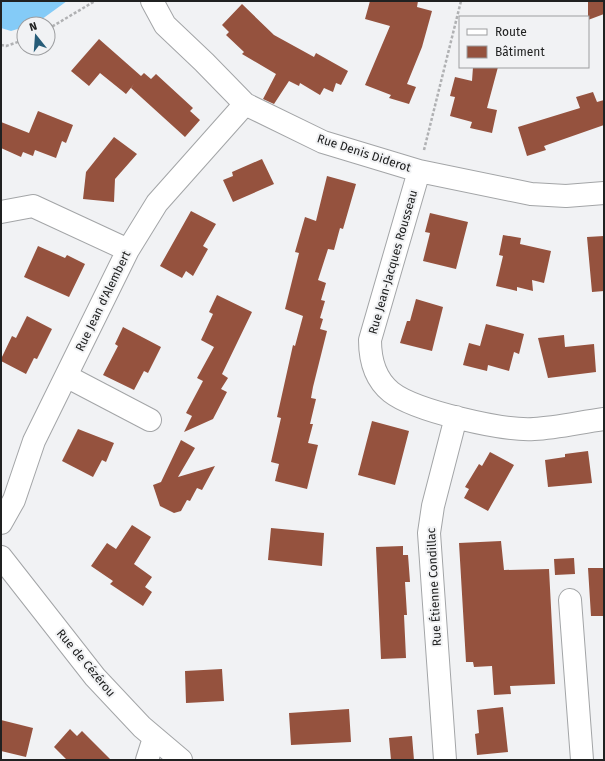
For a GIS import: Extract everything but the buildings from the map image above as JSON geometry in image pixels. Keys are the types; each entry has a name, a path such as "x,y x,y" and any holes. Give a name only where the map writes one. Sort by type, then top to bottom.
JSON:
{"street":[{"name":"Rue Denis Diderot","path":"152,1 165,25 245,104 323,142 419,171 530,194 566,196 604,193"},
{"name":"Rue Jean d'Alembert","path":"1,523 14,500 34,441 128,250 157,202 245,104"},
{"name":"Rue Jean-Jacques Rousseau","path":"419,171 370,340 370,354 380,381 391,392 405,400 456,417 502,427 534,429 604,419"},
{"path":"1,212 33,206 128,250"},
{"path":"66,376 150,420"},
{"name":"Rue Étienne Condillac","path":"445,760 429,533 433,506 456,417"},
{"name":"Rue de Cézérou","path":"1,557 95,677 142,727 181,760"},
{"path":"570,600 582,760"},
{"path":"147,760 154,738"}],"path":[{"path":"56,25 95,1"},
{"path":"419,171 461,1"},
{"path":"1,45 6,46 16,43"}],"water":[{"path":"1,1 67,1 46,16 16,16 16,29 11,31 1,28"}]}
